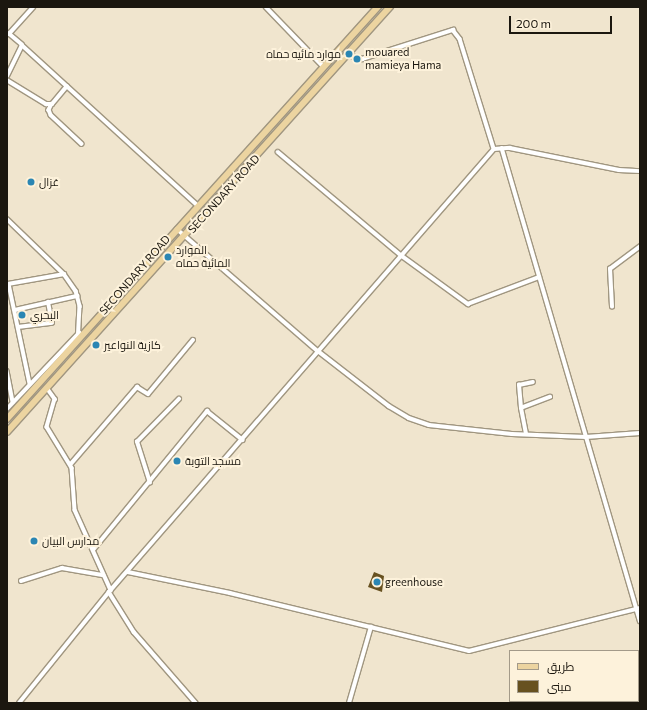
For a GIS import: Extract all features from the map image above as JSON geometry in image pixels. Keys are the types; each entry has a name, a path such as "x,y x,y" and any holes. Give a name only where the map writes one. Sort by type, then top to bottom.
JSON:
{"main road":[{"name":"SECONDARY ROAD","path":"7,419 78,341 197,205 378,7"},
{"name":"SECONDARY ROAD","path":"7,432 185,237 390,7"}],"street":[{"path":"33,7 9,34 197,205"},
{"path":"266,7 324,66"},
{"path":"348,55 362,59 453,30 460,39 494,149"},
{"path":"7,76 22,45"},
{"path":"7,80 46,104 52,104"},
{"path":"67,86 49,110 51,116 82,144"},
{"path":"502,148 586,437 638,608 640,622"},
{"path":"19,703 110,591 494,149 502,148 619,170 640,171"},
{"path":"278,152 402,256 468,304 539,278"},
{"path":"7,219 64,274 77,296 78,341"},
{"path":"176,229 318,351 389,406 409,418 429,425 526,434 586,437 640,433"},
{"path":"612,307 610,269 640,246"},
{"path":"30,384 15,310 8,284 64,274"},
{"path":"15,310 77,296"},
{"path":"18,327 52,322 48,302"},
{"path":"7,409 79,333"},
{"path":"70,465 137,387 148,394 193,340"},
{"path":"7,370 14,402"},
{"path":"526,434 521,408 519,385 533,382"},
{"path":"47,388 54,399 47,427 70,465 76,489 75,510 110,591 134,632 196,703"},
{"path":"521,408 550,397"},
{"path":"150,483 137,442 179,399"},
{"path":"93,550 150,483 207,411 242,440"},
{"path":"21,581 62,568 103,575"},
{"path":"128,572 470,651 638,608"},
{"path":"349,703 371,627"}],"building":[{"name":"greenhouse","path":"374,572 384,576 382,592 368,587"}],"place":[{"name":"موارد مائيه حماه","path":"349,54"},
{"name":"mouared mamieya Hama","path":"357,59"},
{"name":"غزال","path":"31,182"},
{"name":"الموارد المائية حماه","path":"168,257"},
{"name":"البحري","path":"22,315"},
{"name":"كازية النواعير","path":"96,345"},
{"name":"مسجد التوبة","path":"177,461"},
{"name":"مدارس البيان","path":"34,541"},
{"name":"greenhouse","path":"377,582"}]}
